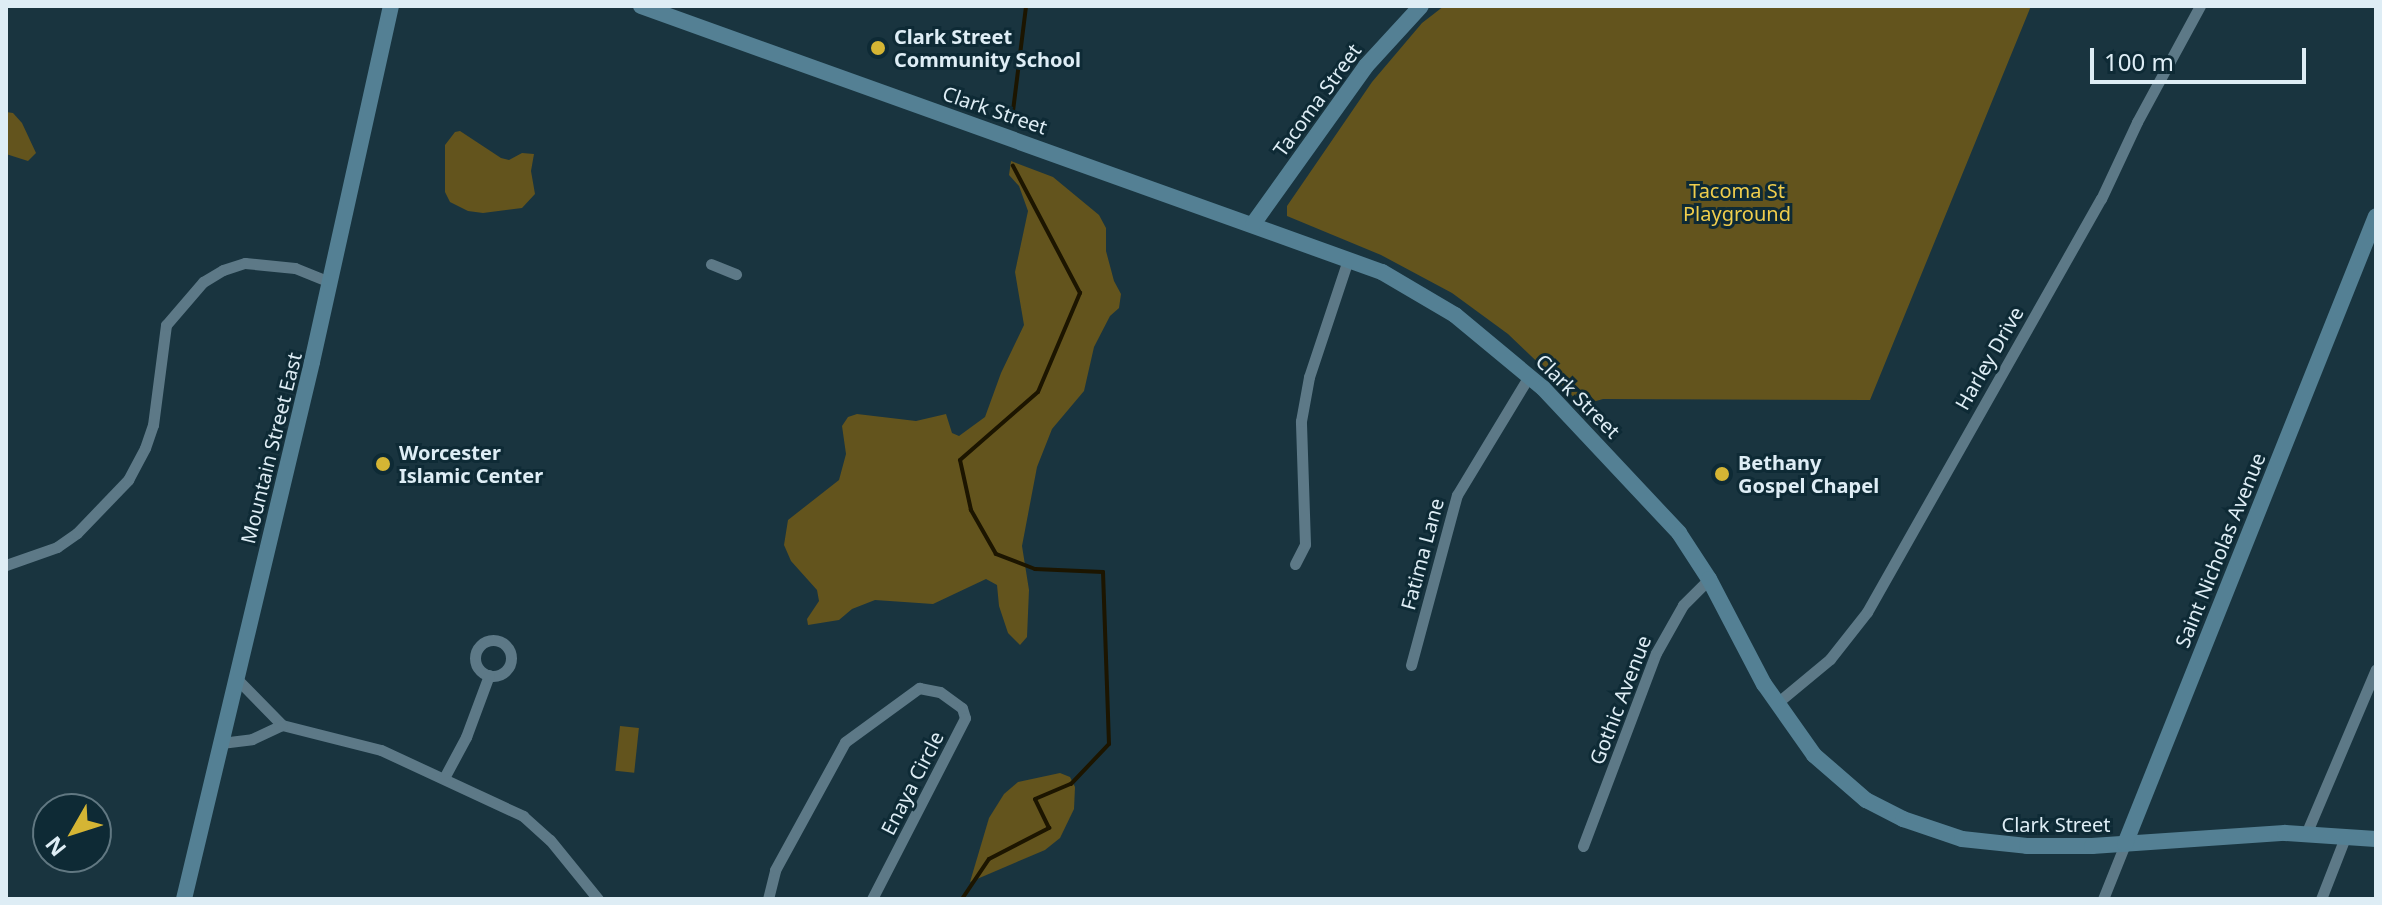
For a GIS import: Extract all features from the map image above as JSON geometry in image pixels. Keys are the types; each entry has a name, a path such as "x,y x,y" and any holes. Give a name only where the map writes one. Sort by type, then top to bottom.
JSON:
{"street":[{"name":"Mountain Street East","path":"184,899 330,282 391,6"},
{"name":"Clark Street","path":"641,6 1382,272 1455,315 1529,376 1638,486 1679,533 1709,579 1795,732 1829,770 1866,800 1915,824 1962,839 2059,847 2306,834 2376,839"},
{"name":"Tacoma Street","path":"1253,224 1366,66 1421,6"},
{"name":"Harley Drive","path":"1777,703 1830,659 1867,612 2086,226 2200,6"},
{"name":"Saint Nicholas Avenue","path":"2103,899 2376,216"},
{"path":"1295,564 1305,544 1301,421 1309,377 1348,260"},
{"path":"6,565 57,547 77,533 128,480 153,425 166,325 203,282 223,270 245,263 295,268 330,282"},
{"path":"711,264 736,274"},
{"name":"Fatima Lane","path":"1411,665 1457,495 1529,376"},
{"name":"Gothic Avenue","path":"1583,846 1656,653 1683,605 1709,579"},
{"path":"2306,834 2376,669"},
{"path":"444,778 466,737 489,675"},
{"path":"236,678 282,725 381,750 523,816 550,840 598,899"},
{"name":"Enaya Circle","path":"768,899 775,870 845,742 919,688 940,692 962,708 965,718 872,899"},
{"path":"221,743 252,739 282,725"},
{"path":"2321,899 2346,835"}],"green space":[{"name":"Tacoma St Playground","path":"1444,6 2031,6 1870,400 1603,399 1582,405 1508,334 1452,293 1381,255 1287,216 1287,206 1372,82 1422,23"},
{"path":"6,112 13,113 22,123 36,153 28,161 6,154"},
{"path":"460,131 501,158 509,160 522,153 534,154 531,171 535,194 522,208 483,213 468,211 450,202 445,192 445,145 455,132"},
{"path":"1011,161 1053,177 1099,215 1106,228 1106,251 1114,281 1121,294 1119,308 1110,316 1094,347 1084,391 1052,429 1037,467 1022,546 1029,590 1027,637 1020,645 1008,633 999,606 997,585 986,579 933,604 875,600 852,609 839,620 808,625 807,619 819,601 817,590 791,561 784,545 788,520 839,480 846,454 842,426 848,417 857,414 916,421 946,414 952,433 959,436 985,417 1001,373 1024,325 1015,272 1028,211 1019,186 1009,175"},
{"path":"620,726 639,728 634,773 615,771"},
{"path":"1060,773 1070,777 1075,787 1074,809 1060,838 1045,850 970,882 989,818 1004,794 1018,782"}],"waterway":[{"path":"1012,119 1026,6"},
{"path":"962,899 989,859 1049,828 1035,799 1071,784 1109,744 1103,572 1035,569 996,554 971,510 960,460 1038,392 1080,293 1013,166"}],"place":[{"name":"Clark Street Community School","path":"878,48"},
{"name":"Worcester Islamic Center","path":"383,464"},
{"name":"Bethany Gospel Chapel","path":"1722,474"}]}
